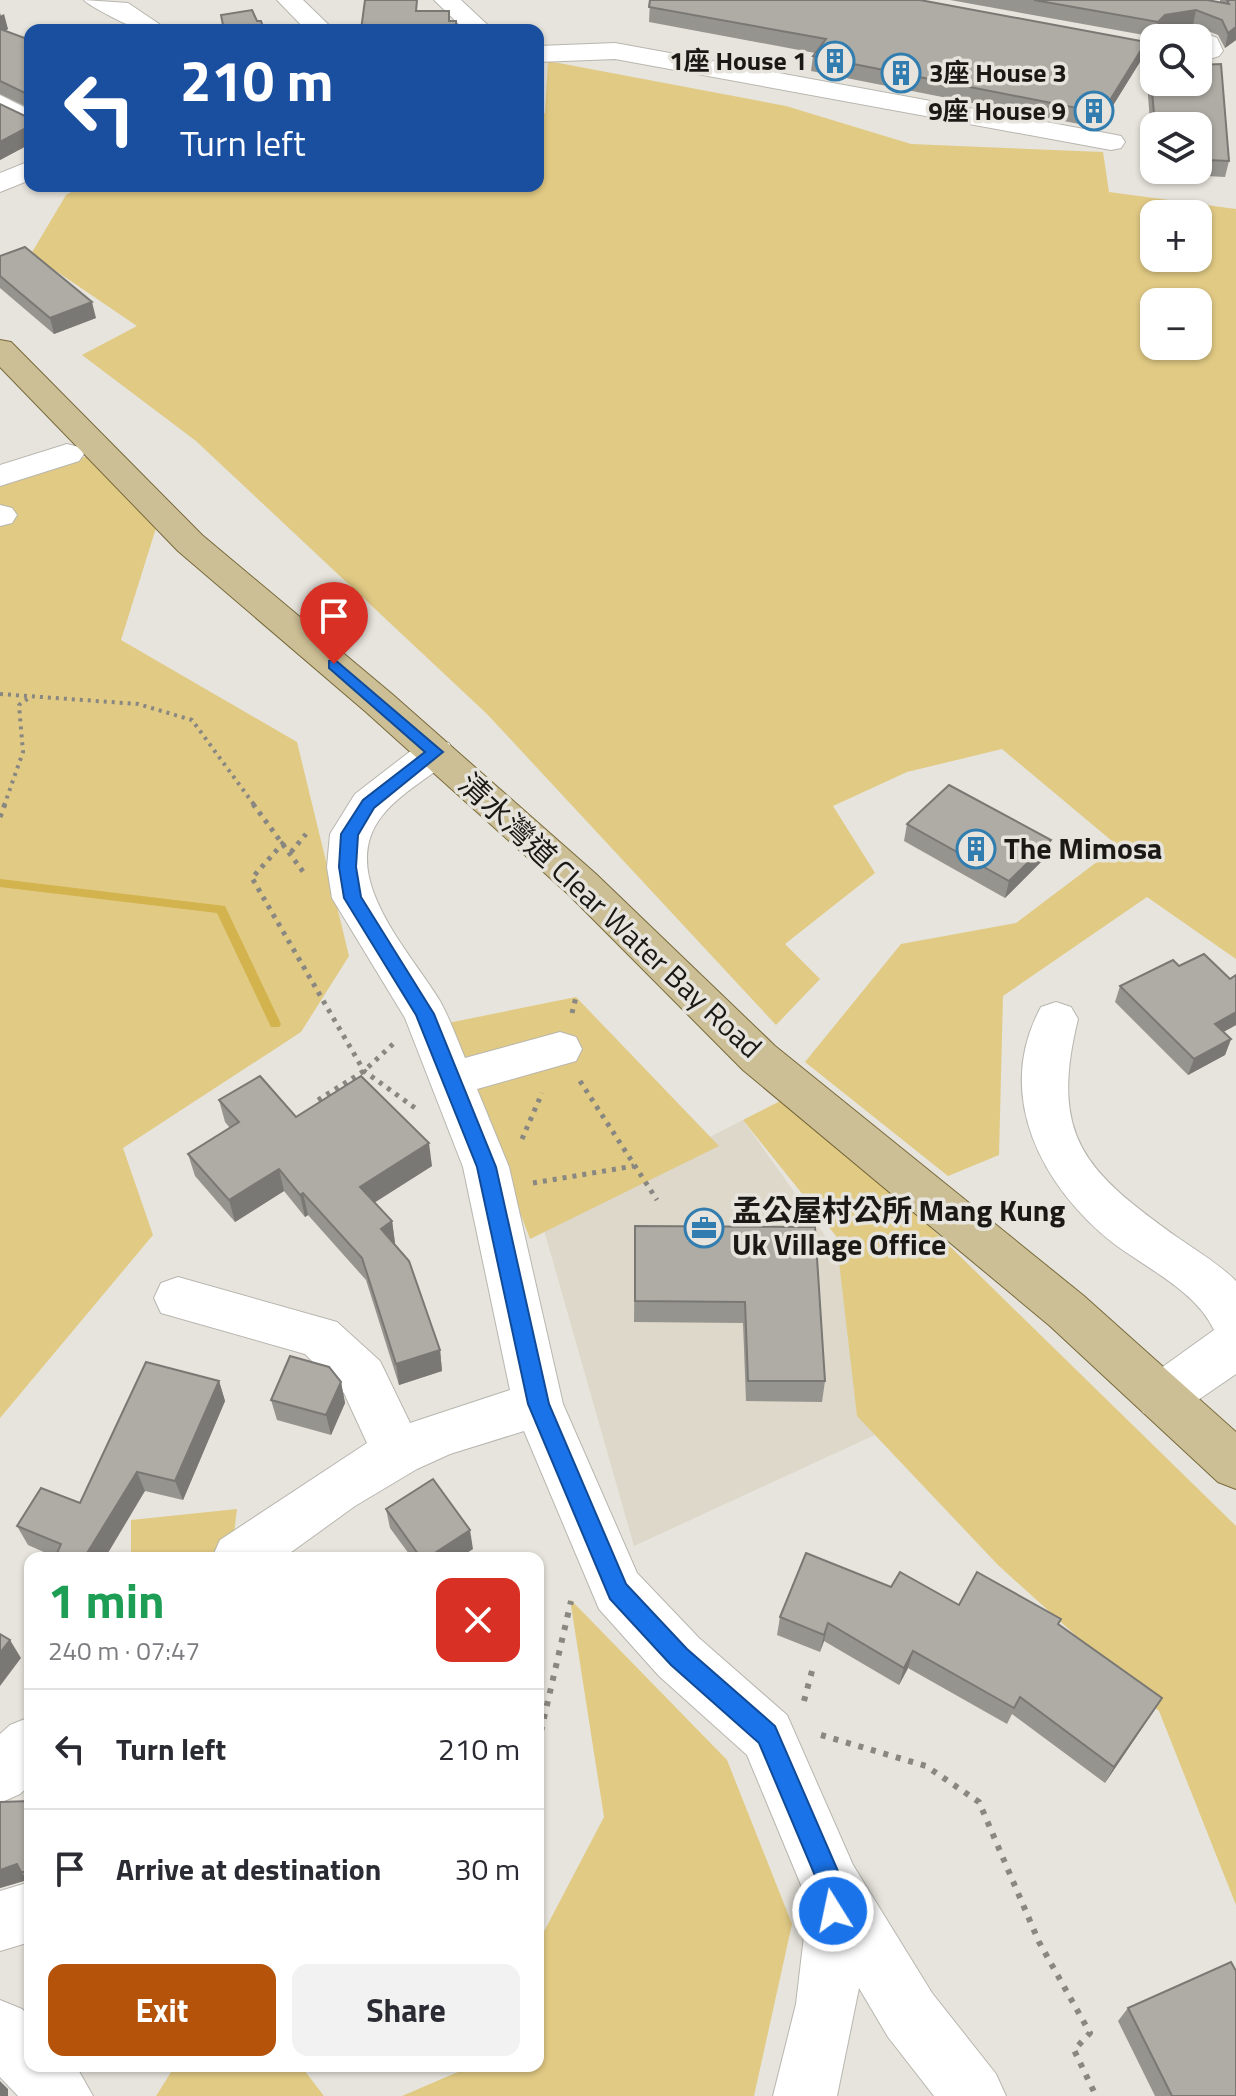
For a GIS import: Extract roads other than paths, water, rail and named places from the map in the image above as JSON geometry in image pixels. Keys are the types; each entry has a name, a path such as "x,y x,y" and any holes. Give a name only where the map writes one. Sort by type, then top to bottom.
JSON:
{"main road":[{"name":"清水灣道 Clear Water Bay Road","path":"0,349 96,443 190,543 435,752 582,884 770,1068 1067,1311 1236,1465"}],"street":[{"path":"96,0 146,24"},
{"path":"289,0 315,24"},
{"path":"446,0 473,24"},
{"path":"544,40 636,38 754,59"},
{"path":"544,54 602,49 1111,142"},
{"path":"0,103 24,117"},
{"path":"0,184 24,172"},
{"path":"0,476 67,454"},
{"path":"435,752 369,804 350,834 347,867 353,898 425,1014 497,1188 538,1404 618,1591 679,1657 767,1735 831,1885 910,2015 974,2096"},
{"path":"1056,1019 1044,1072 1057,1152 1072,1176 1096,1200 1217,1293 1236,1324"},
{"path":"451,1079 560,1049"},
{"path":"178,1298 320,1337 362,1377 398,1453"},
{"path":"1161,1397 1229,1351 1236,1338"},
{"path":"248,1552 352,1479 398,1453 432,1437 538,1404"},
{"path":"0,1774 24,1751"},
{"path":"805,2096 827,2004 834,1936 831,1885"},
{"path":"0,1921 24,1914"},
{"path":"0,2031 24,2056"},
{"path":"39,2072 61,2096"}],"waterway":[{"path":"0,883 221,909 275,1024"}],"place":[{"name":"1座 House 1","path":"835,61"},
{"name":"3座 House 3","path":"901,73"},
{"name":"9座 House 9","path":"1094,111"},
{"name":"The Mimosa","path":"976,849"},
{"name":"孟公屋村公所 Mang Kung Uk Village Office","path":"704,1228"}]}
